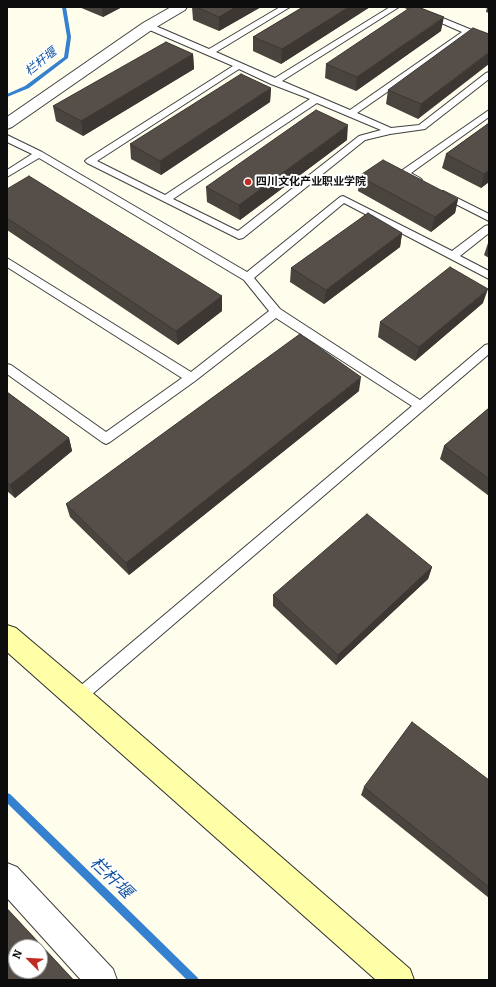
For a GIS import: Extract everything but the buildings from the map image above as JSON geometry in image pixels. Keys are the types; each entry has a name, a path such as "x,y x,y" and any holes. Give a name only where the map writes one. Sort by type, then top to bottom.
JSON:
{"street":[{"path":"7,124 148,26 180,7"},
{"path":"7,636 399,980"},
{"path":"7,877 102,980"}],"lane":[{"path":"209,53 286,7"},
{"path":"274,82 394,7"},
{"path":"409,7 489,40"},
{"path":"148,26 315,100 390,131"},
{"path":"350,114 469,31"},
{"path":"238,66 90,161 239,236 362,138 390,131 422,127 489,75"},
{"path":"166,199 315,100"},
{"path":"424,183 404,173 489,113"},
{"path":"7,138 39,154 248,277 276,312 421,406"},
{"path":"7,174 39,154"},
{"path":"437,190 489,218"},
{"path":"248,277 343,199 489,275"},
{"path":"453,256 489,228"},
{"path":"7,262 191,378"},
{"path":"7,368 106,439 191,378 276,312"},
{"path":"78,697 489,348"}],"waterway":[{"name":"栏杆堰","path":"7,96 27,87 66,58 69,37 64,7"},
{"name":"栏杆堰","path":"7,797 194,980"}],"place":[{"name":"四川文化产业职业学院","path":"248,182"}]}
